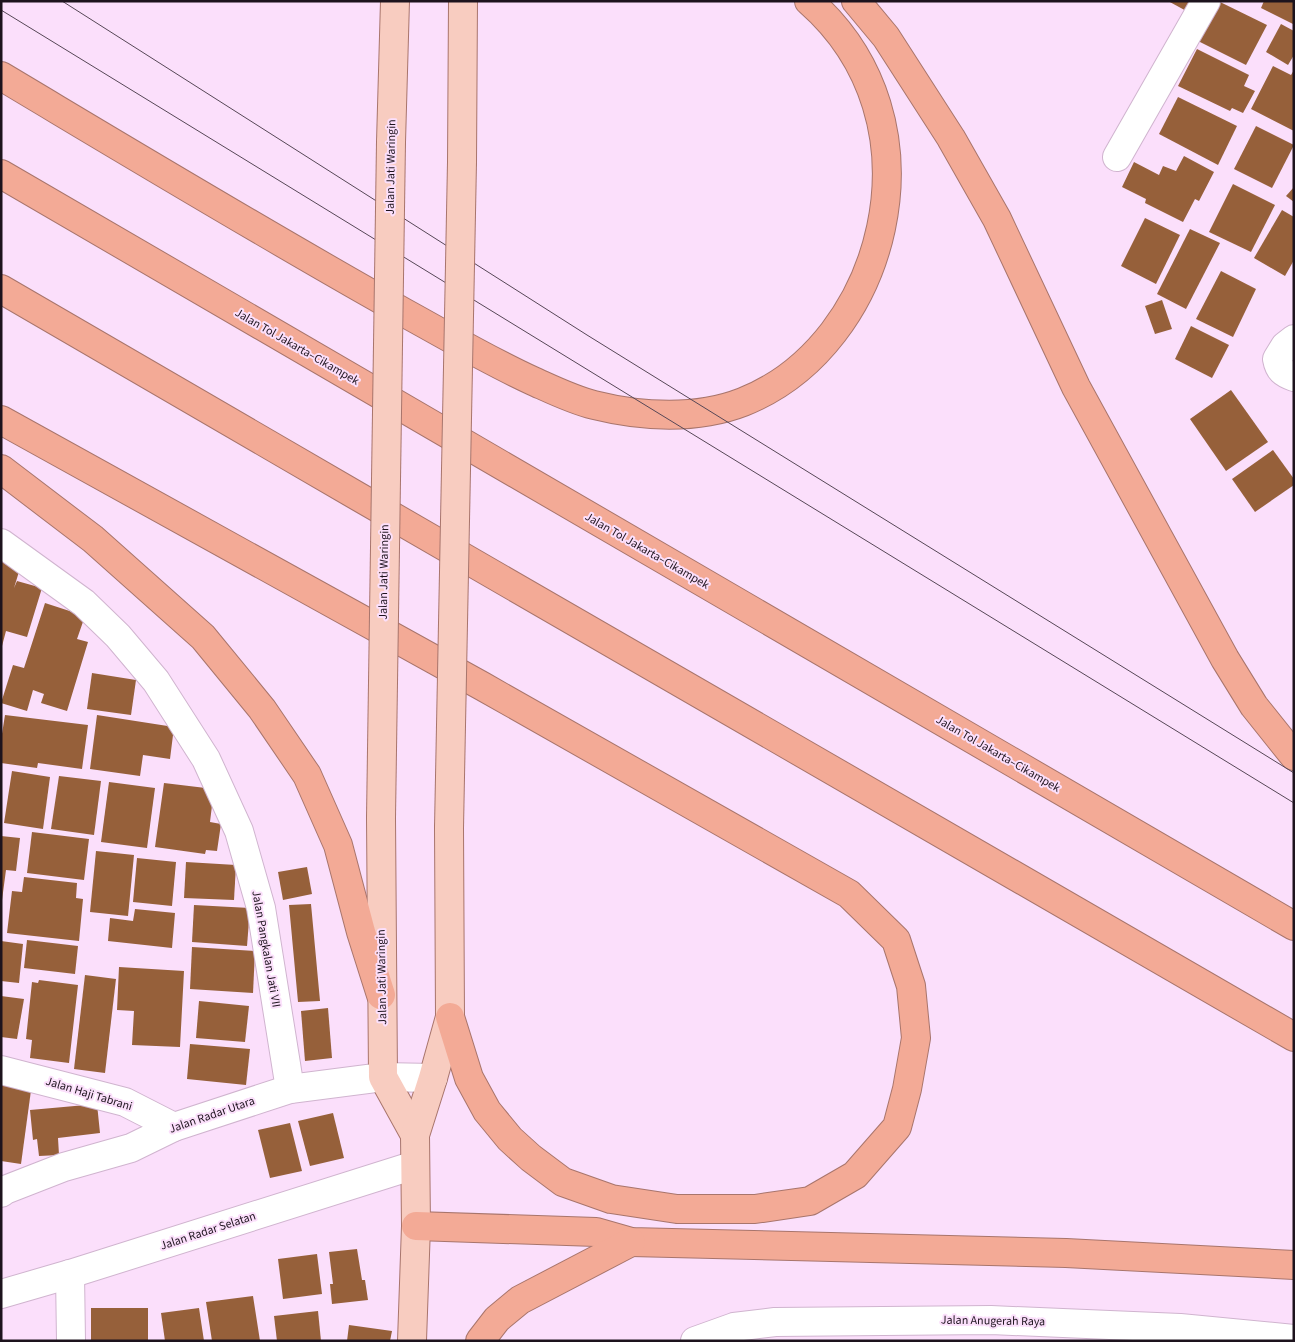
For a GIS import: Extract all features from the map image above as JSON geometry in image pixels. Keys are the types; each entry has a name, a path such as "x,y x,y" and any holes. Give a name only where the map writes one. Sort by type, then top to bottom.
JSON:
{"highway":[{"path":"1,76 253,226 508,370 558,393 593,405 632,412 669,415 696,413 744,402 768,389 804,364 831,335 853,304 877,246 885,207 887,183 886,146 883,125 868,83 854,55 836,28 809,1"},
{"path":"856,1 886,37 951,138 997,219 1076,387 1217,645 1254,706 1294,756"},
{"name":"Jalan Tol Jakarta–Cikampek","path":"1,174 1294,926"},
{"path":"1,289 1294,1037"},
{"path":"1,420 482,686 849,894 896,940 911,986 916,1038 908,1089 897,1127 855,1176 810,1201 755,1210 677,1209 612,1199 563,1182 531,1158 510,1139 487,1111 469,1078 450,1017"},
{"path":"1,469 94,538 203,637 262,708 308,776 338,845 361,932 381,995"},
{"path":"416,1226 596,1232 631,1242 1066,1253 1294,1265"},
{"path":"480,1341 497,1318 520,1300 631,1242"}],"main road":[{"name":"Jalan Jati Waringin","path":"395,1 391,142 381,818 381,995 383,1077 415,1135"},
{"name":"Jalan Jati Waringin","path":"412,1341 416,1226 415,1135 450,1017 448,828 462,162 463,1"}],"street":[{"path":"1117,157 1206,1"},
{"path":"1294,339 1277,358 1279,367 1284,374 1294,377"},
{"name":"Jalan Pangkalan Jati VII","path":"1,543 84,603 118,636 156,681 206,759 239,831 261,908 290,1089"},
{"name":"Jalan Haji Tabrani","path":"1,1070 125,1102 174,1127"},
{"name":"Jalan Radar Utara","path":"1,1193 64,1167 131,1148 174,1127 290,1089 383,1077 433,1078"},
{"name":"Jalan Radar Selatan","path":"1,1294 415,1165"},
{"path":"70,1274 71,1341"},
{"name":"Jalan Anugerah Raya","path":"695,1341 734,1327 775,1322 991,1320 1180,1328 1294,1339"}],"building":[{"path":"1168,1 1196,1 1190,13"},
{"path":"1218,1 1267,25 1246,65 1198,41"},
{"path":"1264,1 1294,1 1293,24 1261,8"},
{"path":"1281,24 1294,31 1294,55 1288,65 1266,52"},
{"path":"1197,49 1249,75 1244,86 1255,91 1243,113 1232,108 1230,111 1178,86"},
{"path":"1273,66 1291,75 1294,70 1294,131 1251,109"},
{"path":"1178,97 1237,126 1218,165 1159,134"},
{"path":"1256,126 1294,145 1272,188 1234,169"},
{"path":"1184,156 1214,172 1199,201 1195,199 1183,222 1145,203 1146,199 1122,187 1134,162 1159,175 1163,166 1176,171"},
{"path":"1233,184 1275,205 1251,252 1209,232"},
{"path":"1294,187 1294,202 1286,196"},
{"path":"1282,210 1294,217 1294,260 1285,276 1254,258"},
{"path":"1145,218 1180,235 1156,284 1121,266"},
{"path":"1190,229 1220,243 1186,309 1157,294"},
{"path":"1221,271 1256,289 1233,337 1196,319"},
{"path":"1162,300 1172,329 1155,334 1145,306"},
{"path":"1191,326 1229,345 1212,378 1175,359"},
{"path":"1231,390 1268,442 1226,471 1190,419"},
{"path":"1273,450 1294,479 1294,485 1255,512 1232,479"},
{"path":"1,559 21,565 14,588 17,581 42,588 27,637 6,631 2,646"},
{"path":"45,603 85,616 77,639 88,642 67,711 41,703 44,694 33,690 27,711 1,703 13,665 24,668"},
{"path":"92,673 136,680 131,715 87,709"},
{"path":"5,715 88,725 82,769 38,763 37,768 1,763 1,740"},
{"path":"97,715 174,727 170,759 143,755 140,776 90,769"},
{"path":"12,771 50,777 43,829 4,823"},
{"path":"59,776 101,781 94,835 51,829"},
{"path":"109,782 155,788 147,848 101,842"},
{"path":"164,783 214,789 210,822 221,824 217,851 206,850 205,854 155,847"},
{"path":"32,832 89,839 84,880 27,873"},
{"path":"1,836 20,838 16,871 6,870 2,900"},
{"path":"96,851 134,855 128,916 90,912"},
{"path":"137,858 176,862 172,906 133,902"},
{"path":"186,862 236,865 234,900 184,898"},
{"path":"307,867 312,894 283,900 278,872"},
{"path":"24,877 77,883 76,898 83,899 79,941 7,933 12,891 22,892"},
{"path":"311,904 320,1001 298,1002 289,905"},
{"path":"194,905 250,908 247,946 192,942"},
{"path":"135,909 175,913 172,948 108,941 110,918 133,921"},
{"path":"27,940 78,946 75,974 24,968"},
{"path":"1,941 23,944 19,983 1,981"},
{"path":"192,947 255,951 253,993 190,989"},
{"path":"119,967 184,971 180,1047 132,1045 134,1011 117,1010"},
{"path":"85,975 116,979 105,1073 74,1069"},
{"path":"39,980 78,985 69,1063 30,1058 32,1040 26,1039 32,982 38,983"},
{"path":"1,996 24,999 17,1039 1,1037"},
{"path":"199,1001 249,1006 245,1042 196,1038"},
{"path":"328,1008 332,1058 305,1061 301,1011"},
{"path":"190,1044 250,1049 246,1085 187,1079"},
{"path":"1,1079 32,1083 21,1164 1,1161"},
{"path":"97,1104 100,1133 58,1138 59,1155 39,1156 37,1139 33,1140 30,1110"},
{"path":"333,1113 344,1158 310,1166 298,1121"},
{"path":"290,1123 302,1171 270,1178 258,1130"},
{"path":"357,1249 362,1280 365,1280 368,1300 332,1304 330,1284 333,1284 329,1252"},
{"path":"317,1254 322,1294 283,1299 278,1259"},
{"path":"253,1296 260,1341 212,1341 206,1302"},
{"path":"91,1308 148,1308 148,1340 91,1340"},
{"path":"199,1308 204,1341 165,1341 161,1313"},
{"path":"318,1311 321,1341 277,1341 274,1316"},
{"path":"349,1325 392,1331 390,1341 347,1341"}],"tram line":[{"path":"62,1 587,335 1294,773"},
{"path":"1,10 1294,803"}]}
